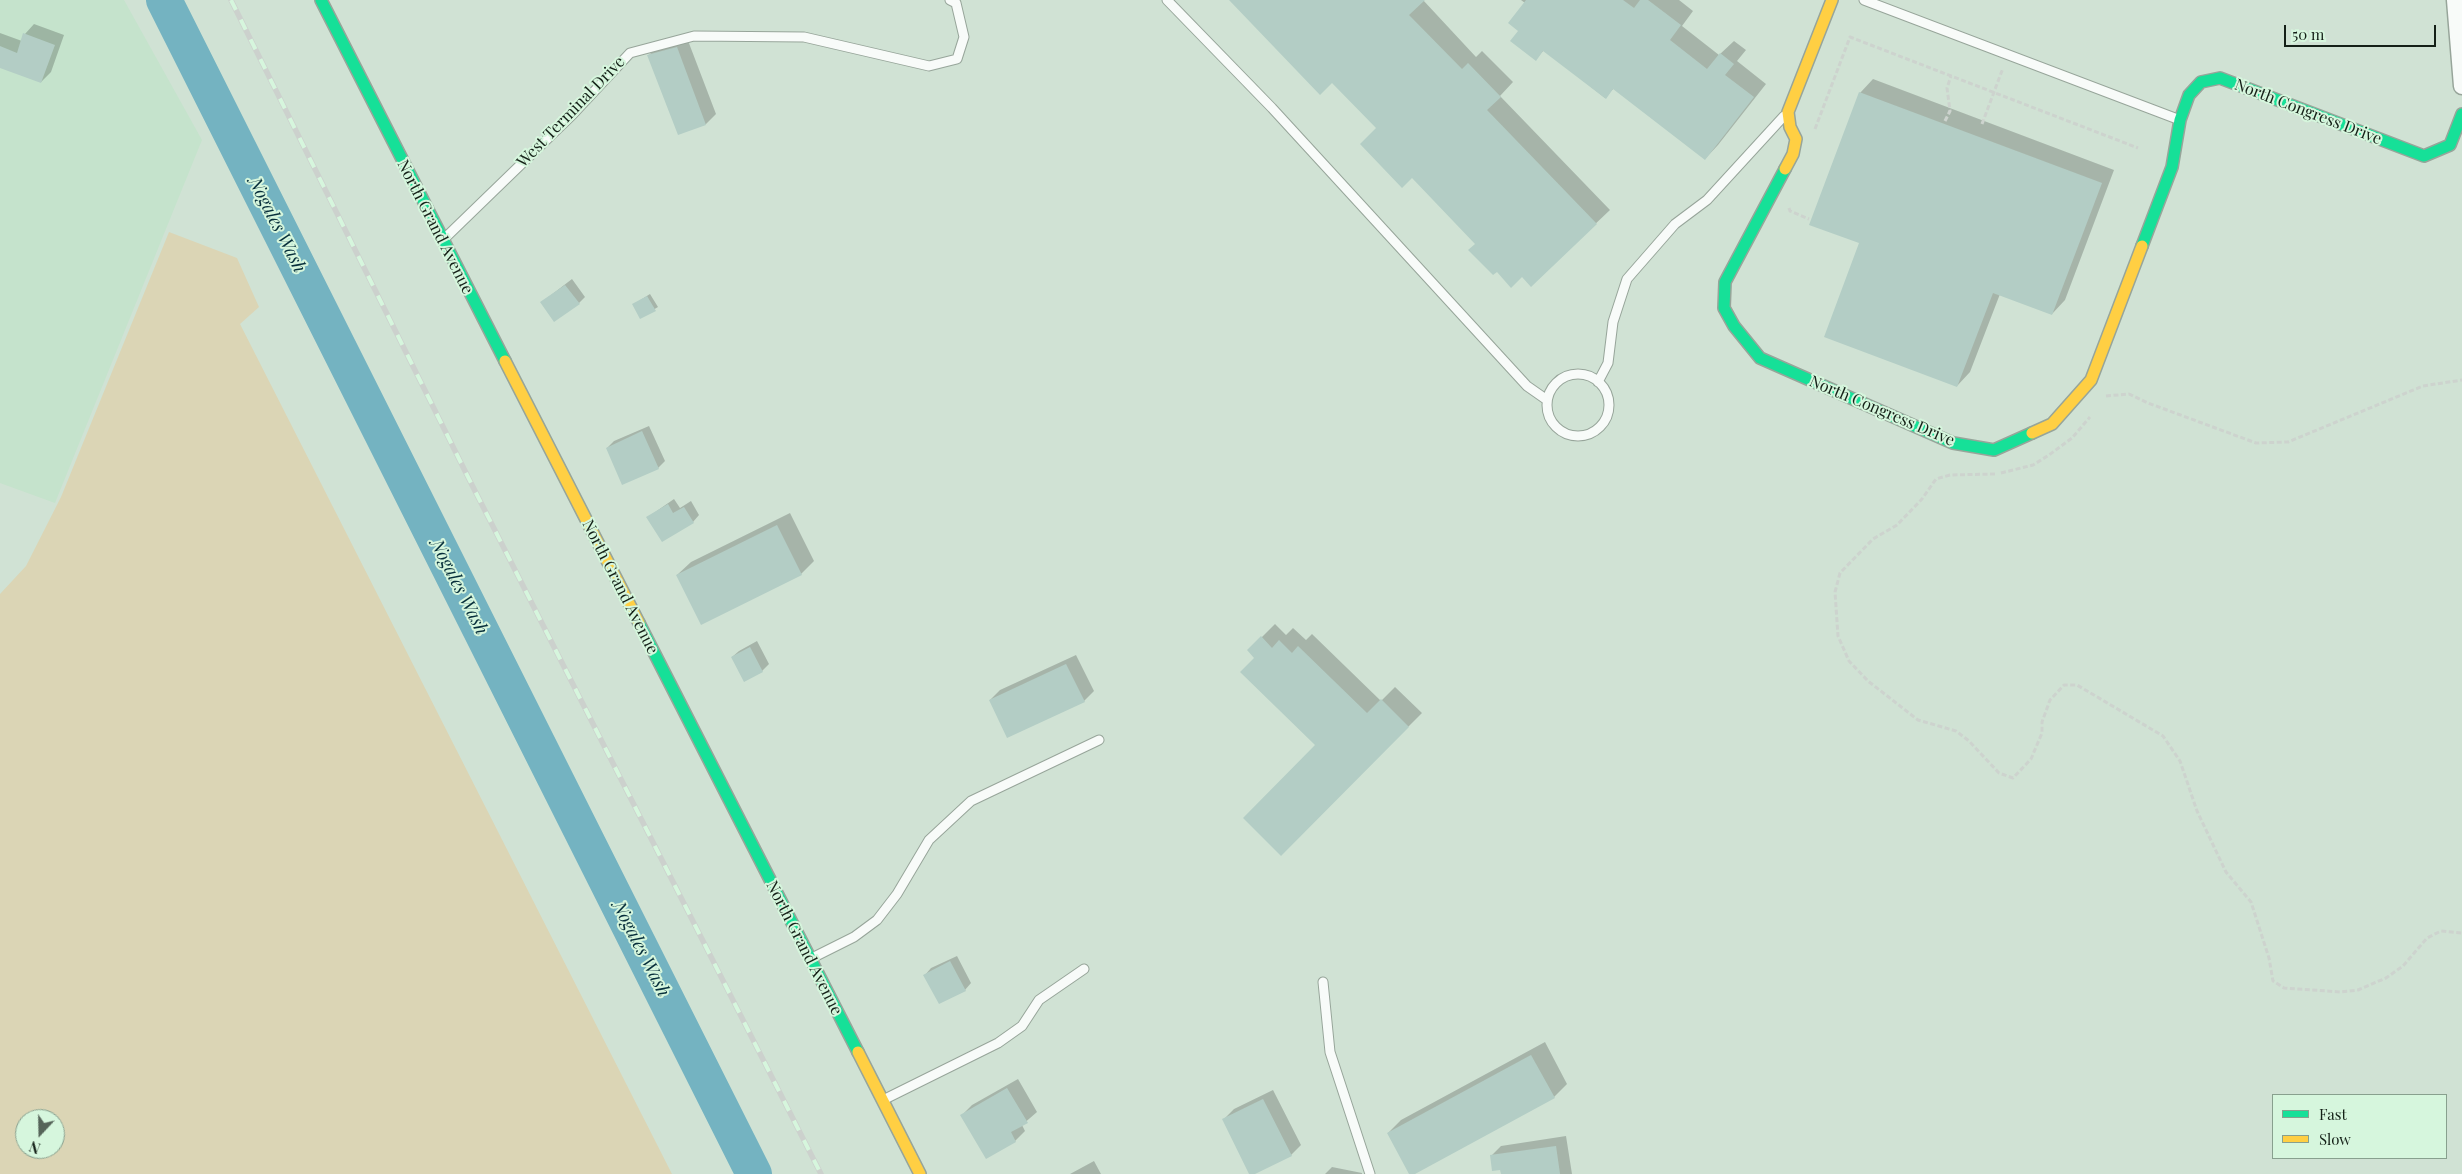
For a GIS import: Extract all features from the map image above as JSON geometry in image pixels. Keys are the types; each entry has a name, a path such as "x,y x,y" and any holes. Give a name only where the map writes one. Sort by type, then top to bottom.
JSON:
{"street":[{"name":"North Grand Avenue","path":"321,0 920,1174"},
{"path":"1788,112 1832,0"},
{"path":"2455,0 2462,86"},
{"name":"North Congress Drive","path":"1788,112 1790,126 1796,139 1793,154 1725,282 1724,308 1734,326 1760,358 1953,443 1994,450 2052,424 2091,380 2172,167 2180,120 2189,95 2201,82 2220,78 2424,156 2450,144 2462,114"}],"lane":[{"name":"West Terminal Drive","path":"442,240 573,114 630,53 694,36 804,37 929,66 957,59 964,37 956,3 950,0"},
{"path":"1167,0 1272,108 1527,386 1547,400"},
{"path":"1864,0 2180,120"},
{"path":"1598,382 1608,363 1613,322 1627,279 1675,224 1707,200 1788,112"},
{"path":"1581,374 1598,382 1608,399 1609,409 1600,427 1592,433 1573,436 1564,432 1550,419 1547,400 1556,383 1572,375 1581,374"},
{"path":"810,959 854,937 877,920 897,894 929,840 971,801 1099,740"},
{"path":"883,1100 998,1043 1022,1026 1040,1000 1084,969"},
{"path":"1323,982 1330,1052 1370,1174"}],"path":[{"path":"1812,137 1850,37 2138,148"},
{"path":"1982,124 2009,54"},
{"path":"1945,121 1950,111 1947,88 1952,76"},
{"path":"1789,205 1790,211 1809,218"},
{"path":"2100,404 2105,396 2129,394 2148,403 2256,443 2288,442 2423,386 2462,380"},
{"path":"2094,411 2062,447 2033,465 1994,474 1950,475 1936,479 1922,499 1897,525 1873,539 1862,550 1840,573 1836,592 1838,636 1849,660 1868,681 1893,699 1904,710 1918,720 1956,731 1969,741 1999,773 2013,778 2031,759 2042,733 2045,712 2050,700 2064,685 2077,685 2163,736 2180,761 2197,811 2226,872 2251,902 2269,958 2273,981 2284,988 2341,992 2358,990 2386,978 2403,966 2428,938 2441,931 2462,933"}],"shaded area":[{"path":"0,0 124,0 202,140 55,503 0,483"},
{"path":"169,232 237,258 259,307 240,324 672,1174 0,1174 0,594 26,566 61,497"}],"building":[{"path":"1229,0 1425,0 1409,15 1462,69 1468,63 1501,97 1487,110 1597,224 1531,287 1522,277 1511,288 1497,272 1493,275 1468,250 1475,244 1412,178 1402,188 1360,144 1376,128 1332,83 1320,95"},
{"path":"1526,0 1623,0 1634,8 1640,0 1648,0 1681,25 1670,40 1707,69 1720,53 1734,64 1725,75 1754,97 1705,160 1613,89 1606,99 1543,51 1536,61 1510,41 1518,31 1508,23"},
{"path":"23,33 55,45 41,83 0,68 0,46 17,53"},
{"path":"677,47 706,125 678,135 647,55"},
{"path":"1859,92 2102,183 2052,315 1993,293 1957,387 1824,337 1859,243 1809,225"},
{"path":"565,285 580,304 554,322 540,302"},
{"path":"647,296 656,311 640,319 632,304"},
{"path":"642,431 659,469 622,485 606,448"},
{"path":"668,504 673,513 684,507 694,523 662,542 646,517"},
{"path":"777,525 802,575 701,625 676,575"},
{"path":"1261,636 1272,648 1279,640 1292,653 1298,646 1367,713 1381,699 1409,727 1281,856 1243,818 1315,745 1240,672 1254,658 1247,650"},
{"path":"750,647 763,672 744,682 731,657"},
{"path":"1066,664 1085,702 1007,738 989,700"},
{"path":"950,961 966,991 939,1004 923,975"},
{"path":"1531,1055 1555,1098 1415,1174 1409,1174 1387,1133"},
{"path":"1007,1088 1028,1123 1011,1132 1016,1142 986,1159 960,1115"},
{"path":"1263,1099 1292,1156 1255,1174 1249,1174 1222,1119"},
{"path":"1556,1146 1560,1174 1501,1174 1500,1170 1492,1171 1490,1155"}],"waterway":[{"name":"Nogales Wash","path":"164,0 754,1174"}],"railway":[{"path":"231,0 472,485 821,1174"}],"traffic: fast":[{"path":"321,0 505,361"},
{"path":"2142,246 2172,167 2180,120 2189,95 2201,82 2220,78 2424,156 2450,145 2462,114"},
{"path":"1785,169 1725,282 1724,308 1734,326 1760,358 1953,443 1994,450 2032,433"},
{"path":"639,623 858,1052"}],"traffic: slow":[{"path":"1785,169 1793,154 1796,139 1790,127 1788,112 1832,0"},
{"path":"2032,433 2052,424 2091,380 2142,246"},
{"path":"505,361 639,623"},
{"path":"858,1052 920,1174"}]}
